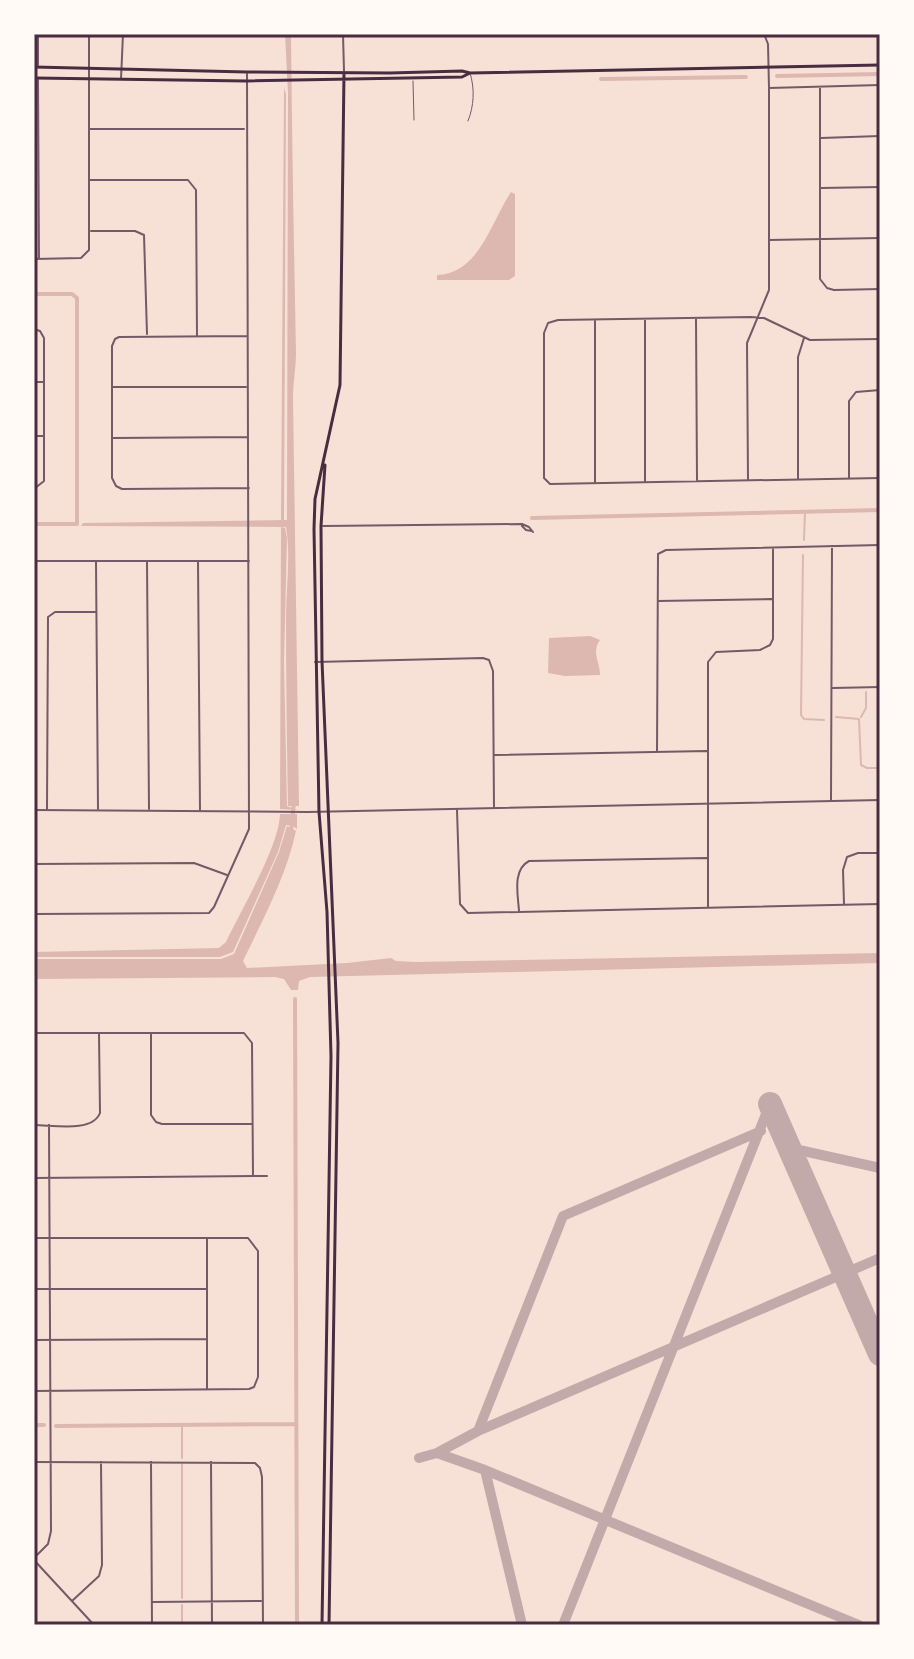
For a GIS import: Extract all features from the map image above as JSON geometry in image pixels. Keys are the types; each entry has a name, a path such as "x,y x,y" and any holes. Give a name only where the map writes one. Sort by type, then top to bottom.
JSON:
{"main road":[{"path":"36,67 470,73 880,65"},
{"path":"322,1625 331,1056 319,812 315,499 340,385 344,73"},
{"path":"36,78 304,81 462,77 470,73"},
{"path":"327,448 321,526 322,661 337,986 329,1625"}],"street":[{"path":"36,67 38,34"},
{"path":"34,259 81,258 89,250 89,34"},
{"path":"121,79 123,34"},
{"path":"343,34 344,73"},
{"path":"748,481 747,348 769,290 769,88 768,44 764,34"},
{"path":"34,914 209,913 249,829 247,72"},
{"path":"36,78 39,259"},
{"path":"769,88 880,85"},
{"path":"820,87 820,279 824,286 834,290 880,289"},
{"path":"89,129 246,129"},
{"path":"820,138 880,136"},
{"path":"89,180 188,180 194,184 197,336"},
{"path":"820,188 880,187"},
{"path":"90,231 135,231 144,235 147,336"},
{"path":"769,240 880,238"},
{"path":"696,317 697,481"},
{"path":"880,339 815,341 759,317 558,320 548,323 544,333 544,478 548,483 880,478"},
{"path":"645,318 645,483"},
{"path":"595,319 595,484"},
{"path":"34,329 40,331 44,338 44,481 34,489"},
{"path":"248,336 115,339 112,346 111,387 112,478 116,486 122,489 249,488"},
{"path":"798,479 798,357 804,338"},
{"path":"34,382 44,382"},
{"path":"111,387 248,387"},
{"path":"849,478 849,401 856,392 880,390"},
{"path":"34,436 44,436"},
{"path":"112,438 249,437"},
{"path":"321,526 522,524 526,530 533,532"},
{"path":"657,752 658,554 666,550 880,545"},
{"path":"831,801 832,546"},
{"path":"708,908 708,662 716,652 723,650 760,650 770,645 773,639 773,548"},
{"path":"34,561 249,561"},
{"path":"198,561 200,810"},
{"path":"96,562 98,810"},
{"path":"147,562 149,810"},
{"path":"657,601 773,599"},
{"path":"47,810 48,617 55,612 97,612"},
{"path":"315,662 489,660 493,671 494,809"},
{"path":"831,688 880,687"},
{"path":"494,755 708,751"},
{"path":"34,810 327,812 880,800"},
{"path":"457,810 460,904 462,910 474,913 880,904"},
{"path":"844,905 843,870 847,857 858,853 880,853"},
{"path":"519,913 518,874 529,861 708,858"},
{"path":"34,864 194,863 228,875"},
{"path":"34,1125 89,1125 97,1120 100,1113 99,1032"},
{"path":"34,1033 238,1032 249,1037 252,1043 253,1176"},
{"path":"151,1033 151,1115 156,1122 252,1124"},
{"path":"49,1125 50,1536 48,1544 34,1559 94,1625"},
{"path":"34,1178 267,1176"},
{"path":"34,1238 248,1238 258,1251 258,1377 254,1387 34,1391"},
{"path":"207,1238 207,1390"},
{"path":"34,1289 207,1289"},
{"path":"34,1340 207,1339"},
{"path":"72,1601 99,1576 102,1565 101,1461"},
{"path":"151,1461 152,1625"},
{"path":"34,1462 250,1461 260,1468 263,1625"},
{"path":"211,1462 212,1625"},
{"path":"152,1602 263,1601"}],"lane":[{"path":"468,121 472,109 473,82 470,73"},
{"path":"413,78 414,120"}],"shaded area":[{"path":"285,34 291,34 299,806 288,806 286,527 81,526 83,523 287,520 288,94"},
{"path":"284,88 284,520 281,520"},
{"path":"511,192 515,194 515,276 509,280 437,280 437,275 463,266 474,256"},
{"path":"281,527 285,528 287,538 284,662 287,806 297,810 280,809"},
{"path":"590,636 600,640 596,653 600,675 548,673 549,638"},
{"path":"280,814 297,814 297,829 286,825 278,852 233,952 220,957 34,957 34,952 219,948 226,942 266,861"},
{"path":"287,826 296,831 292,848 273,898 243,961 247,968 391,958 415,962 880,953 880,963 310,977 299,981 298,990 291,990 284,979 275,977 34,979 34,959 221,959 234,954 279,852"}],"waterway":[{"path":"777,76 880,74"},
{"path":"601,79 746,77"},
{"path":"34,294 72,294 77,298 77,524"},
{"path":"878,472 880,449"},
{"path":"879,483 879,510"},
{"path":"532,518 880,510"},
{"path":"804,540 805,511"},
{"path":"34,524 76,524"},
{"path":"803,555 801,715 804,719 824,720"},
{"path":"861,717 866,708 866,692"},
{"path":"836,717 859,719 861,765 880,768"},
{"path":"291,832 294,801"},
{"path":"295,999 297,1625"},
{"path":"56,1426 296,1424"},
{"path":"34,1425 44,1425"},
{"path":"182,1425 182,1458"},
{"path":"182,1464 182,1598"},
{"path":"182,1605 182,1625"}],"taxiway":[{"path":"563,1625 770,1104"},
{"path":"437,1453 478,1431 563,1216 761,1131"},
{"path":"790,1148 880,1168"},
{"path":"478,1431 880,1258"},
{"path":"419,1458 437,1453 485,1470 859,1625"},
{"path":"485,1470 522,1625"}],"runway":[{"path":"770,1104 880,1354"}]}
